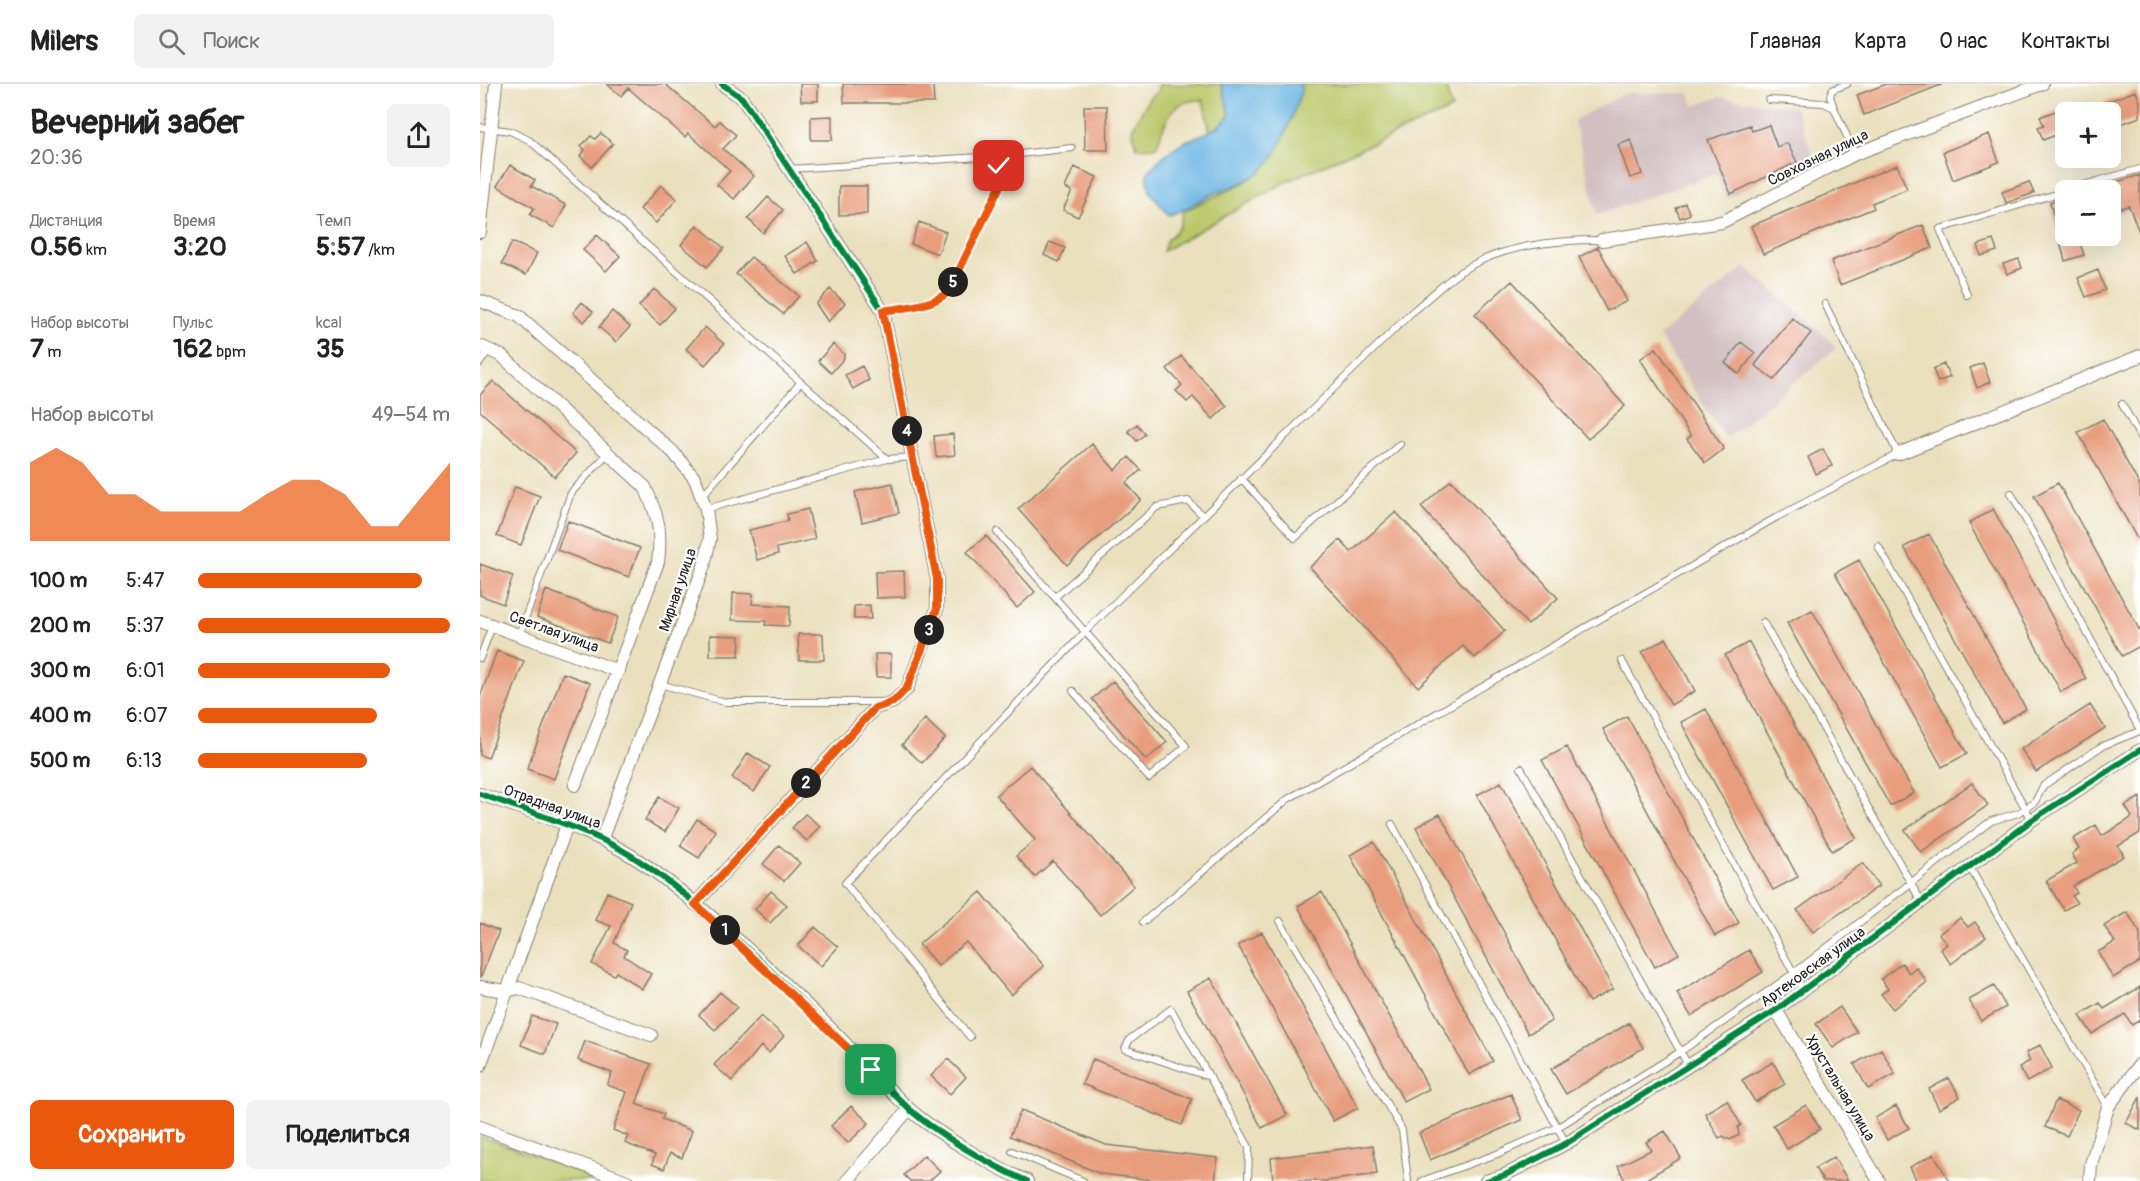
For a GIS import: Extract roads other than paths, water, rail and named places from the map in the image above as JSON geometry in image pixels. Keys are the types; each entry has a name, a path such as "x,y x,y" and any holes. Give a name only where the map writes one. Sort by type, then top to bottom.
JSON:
{"street":[{"path":"480,232 486,127 496,84"},
{"path":"695,904 875,708 893,702 907,688 937,609 938,597 937,579 883,311 742,98 722,84"},
{"name":"Совхозная улица","path":"1602,240 1722,222 1855,154 2042,84"},
{"name":"Мирная улица","path":"480,301 519,316 656,436 673,452 695,479 706,509 710,539 704,566 602,838"},
{"name":"Мирная улица","path":"484,349 501,356 645,487 657,513 662,537 658,562 575,785"},
{"path":"1899,454 2140,356"},
{"name":"Светлая улица","path":"486,624 618,671"},
{"name":"Артековская улица","path":"1486,1181 1506,1178 1567,1143 1776,1010 2032,820 2140,750"},
{"name":"Отрадная улица","path":"480,794 602,838 646,865 695,904 834,1032 909,1109"},
{"path":"480,1066 567,825"},
{"path":"480,987 506,991 519,988 651,1035"},
{"name":"Хрустальная улица","path":"1776,1010 1879,1181"},
{"path":"2090,1181 2091,1164 2109,1107 2140,1064"},
{"path":"847,1181 909,1109 969,1149 1027,1181"},
{"path":"480,1127 627,1181"}],"lane":[{"path":"1847,84 1832,90 1830,96 1855,154"},
{"path":"1769,100 1824,104 1834,108"},
{"path":"486,127 510,131 529,140 887,459"},
{"path":"999,166 1020,154 1072,148"},
{"path":"789,169 980,157 999,166"},
{"path":"883,311 929,303 942,298 949,291 999,188 1001,177 999,166"},
{"path":"2103,180 2140,169"},
{"path":"1967,295 1940,229 2055,194"},
{"path":"970,1037 845,883 1086,631 1414,310 1460,272 1485,259 1518,248 1565,240 1602,240"},
{"path":"1143,922 1288,800 1777,517 1899,454 1825,304"},
{"path":"480,363 484,349"},
{"path":"701,496 801,382"},
{"path":"2122,404 2140,437"},
{"path":"1241,478 1295,538 1400,444"},
{"path":"519,635 571,493 608,453"},
{"path":"706,509 887,459 913,457"},
{"path":"1422,1181 1497,1154 1558,1127 1680,1052 1794,973 1911,885 1991,820 2025,808 2035,802 2043,786 2102,746 2140,731 2011,492"},
{"path":"1055,597 1157,507 1188,501 1203,516"},
{"path":"997,532 1186,746 1149,778 1073,691"},
{"path":"1878,546 2032,820"},
{"path":"1763,622 1921,902"},
{"path":"480,658 486,624"},
{"path":"1622,661 1803,990"},
{"path":"660,684 725,702 893,702"},
{"path":"1521,768 1688,1066"},
{"path":"1392,824 1567,1143"},
{"path":"1968,866 2109,1107"},
{"path":"1280,921 1402,1130 1408,1181"},
{"path":"1210,1077 1125,1049 1130,1039 1171,1009 1210,1077 1249,1147 1248,1181"},
{"path":"1012,1151 1083,1181"}],"water":[{"path":"1221,84 1299,84 1302,88 1280,144 1261,171 1243,182 1169,215 1150,192 1147,174 1173,149 1214,129 1230,114"}]}
